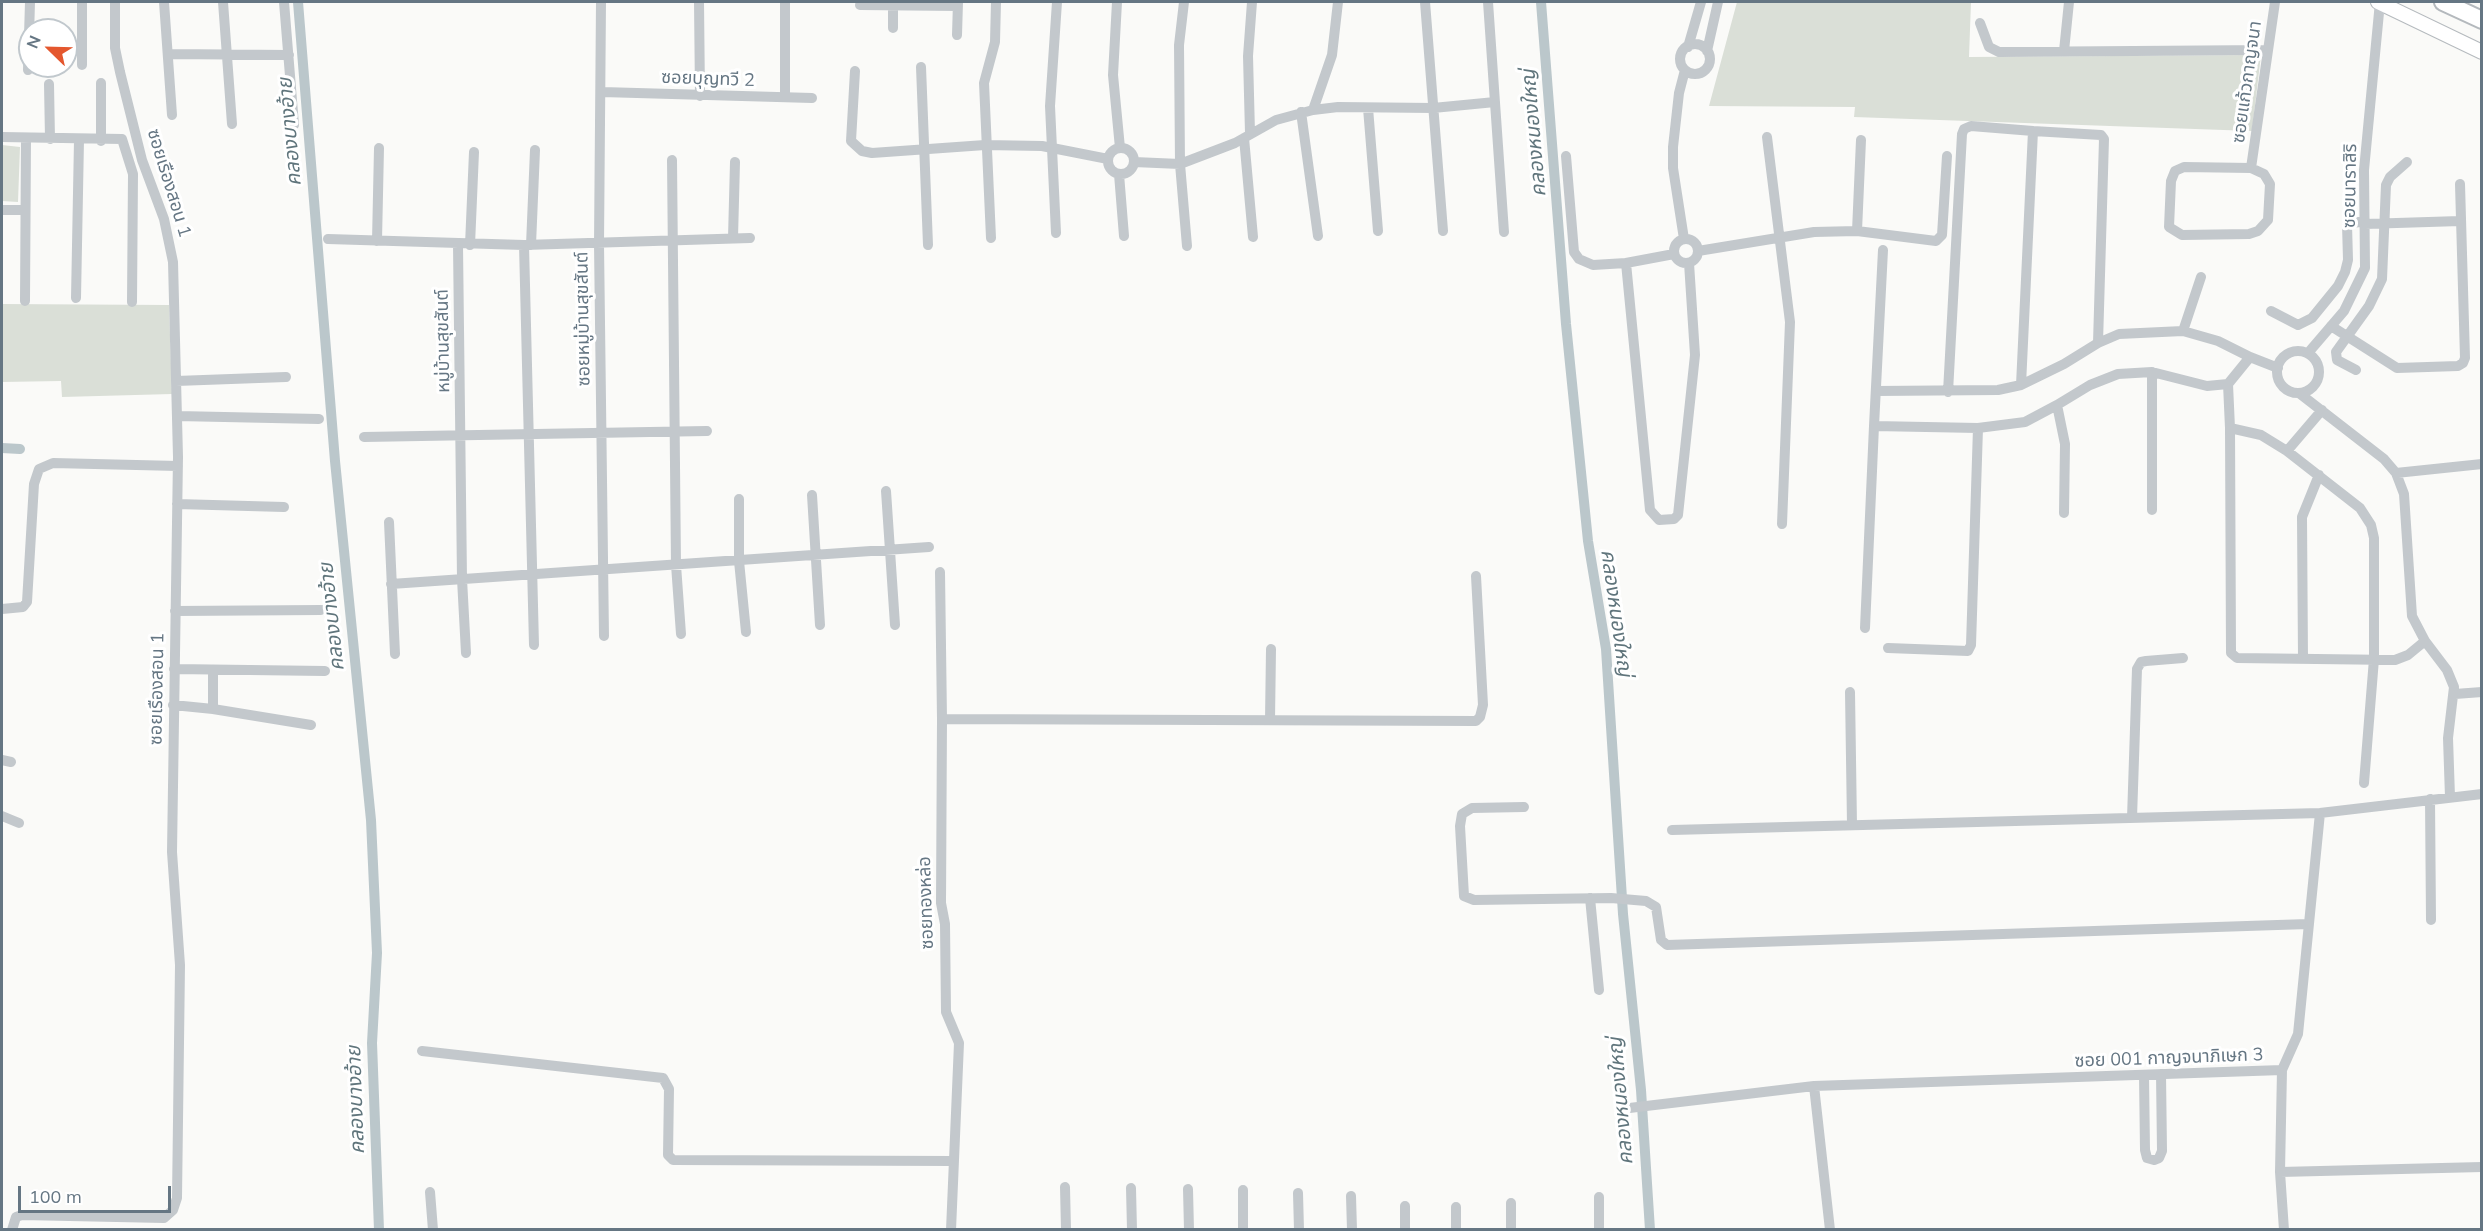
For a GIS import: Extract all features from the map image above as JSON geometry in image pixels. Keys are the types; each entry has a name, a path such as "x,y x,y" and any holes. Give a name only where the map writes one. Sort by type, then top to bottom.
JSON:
{"highway":[{"path":"2446,3 2481,20"}],"main road":[{"path":"2379,2 2481,52"}],"street":[{"path":"30,2 30,18"},
{"path":"82,2 82,65"},
{"name":"ซอยเรืองสอน 1","path":"12,1230 16,1217 22,1215 164,1218 173,1210 177,1198 180,965 172,852 178,466 172,251 142,160 120,72 115,48 115,2"},
{"path":"164,2 172,115"},
{"path":"223,2 232,124"},
{"path":"284,2 294,125"},
{"name":"ซอยหมู่บ้านสุขสันต์","path":"601,2 599,244 601,570 604,636"},
{"path":"699,2 700,96"},
{"path":"784,2 785,97"},
{"path":"991,238 984,83 995,42 996,2"},
{"path":"1056,233 1050,106 1057,2"},
{"path":"1117,2 1113,75 1120,148"},
{"path":"1184,2 1179,45 1180,164 1187,246"},
{"path":"1252,2 1248,56 1247,135 1253,237"},
{"path":"1313,110 1332,55 1338,2"},
{"path":"1425,2 1443,231"},
{"path":"1488,2 1504,232"},
{"path":"1684,239 1672,147 1685,70 1681,58 1688,47 1701,2"},
{"path":"1685,70 1690,74 1703,72 1710,61 1707,51 1718,2"},
{"path":"2064,51 2069,2"},
{"name":"ซอยแก้วกาญจนา","path":"2251,168 2275,2"},
{"name":"ซอยนาราสิริ","path":"2308,353 2349,304 2365,268 2364,170 2379,2"},
{"path":"893,3 893,28"},
{"path":"860,5 958,4 957,35"},
{"path":"1980,23 1986,42 1994,50 2268,50"},
{"path":"1688,47 1700,45 1707,51"},
{"path":"168,54 288,55"},
{"path":"921,67 928,245"},
{"path":"855,71 853,145 872,153 985,145 1052,147 1108,159"},
{"path":"101,141 102,83"},
{"path":"49,84 50,139"},
{"name":"ซอยบุญทวี 2","path":"602,92 812,98"},
{"path":"1134,162 1180,164 1276,120 1313,110 1338,107 1433,108 1495,102"},
{"path":"1368,108 1378,231"},
{"path":"1302,112 1318,236"},
{"path":"1948,392 1962,134 1964,129 1971,126 2101,135 2104,139 2097,343"},
{"path":"2021,385 2033,130"},
{"path":"2,137 101,141 122,139 133,174 132,302"},
{"path":"1767,137 1790,321 1782,524"},
{"path":"25,301 26,138"},
{"path":"76,298 79,140"},
{"path":"1857,231 1861,140"},
{"path":"377,241 380,148"},
{"path":"1120,148 1132,154 1134,162 1130,170 1119,174 1109,167 1108,159 1112,151 1120,148"},
{"path":"534,645 527,436 527,245 535,150"},
{"path":"470,245 474,152"},
{"path":"1566,156 1574,252 1579,259 1593,266 1626,263 1674,254"},
{"path":"1698,251 1779,236 1857,231 1933,241 1939,239 1942,235 1947,156"},
{"path":"672,160 676,565 681,634"},
{"path":"733,238 735,162"},
{"path":"2356,370 2335,357 2370,306 2382,279 2386,185 2390,177 2407,162"},
{"name":"ซอยแก้วกาญจนา","path":"2184,167 2251,168 2264,174 2270,184 2268,220 2258,231 2249,234 2182,235 2169,227 2171,181 2175,171 2184,167"},
{"path":"1119,174 1124,236"},
{"path":"2331,326 2389,364 2405,370 2458,366 2463,363 2465,358 2460,184"},
{"path":"2,210 25,210"},
{"path":"2271,311 2298,325 2312,318 2338,286 2345,272 2348,260 2348,224 2460,221"},
{"path":"328,239 458,245 527,245 750,238"},
{"path":"1684,239 1692,240 1698,251 1696,259 1689,263 1681,263 1674,254 1677,243 1684,239"},
{"name":"หมู่บ้านสุขสันต์","path":"458,245 462,579 466,653"},
{"path":"1865,628 1883,250"},
{"path":"1626,263 1650,510 1659,520 1674,519 1678,515 1695,355 1689,263"},
{"path":"2183,331 2200,277"},
{"path":"1876,391 1998,390 2021,385 2064,364 2097,343 2119,334 2183,331 2218,341 2278,368"},
{"path":"2299,393 2311,389 2318,378 2318,364 2308,353 2294,351 2287,354 2278,368 2282,385 2299,393 2322,410 2384,459 2396,472 2406,501 2412,615 2425,641 2452,677 2455,694 2448,738 2450,797"},
{"path":"2250,357 2228,384 2231,653 2237,657 2374,659 2402,657 2425,641"},
{"path":"1874,426 1978,428 2025,422 2105,378 2152,372 2207,386 2228,384"},
{"path":"2152,372 2152,510"},
{"path":"176,381 286,378"},
{"path":"2057,405 2065,444 2064,513"},
{"path":"2287,451 2322,410"},
{"path":"177,416 319,419"},
{"path":"1888,648 1962,652 1968,651 1971,645 1978,428"},
{"path":"2230,428 2261,435 2287,451 2360,508 2371,525 2374,538 2374,659 2364,783"},
{"path":"364,437 461,438 706,431"},
{"path":"2,609 23,607 27,602 34,484 39,469 53,464 178,466"},
{"path":"2396,472 2481,464"},
{"path":"2303,659 2302,517 2319,476"},
{"path":"886,491 895,626"},
{"path":"812,495 820,625"},
{"path":"739,500 739,561 746,632"},
{"path":"177,504 284,507"},
{"path":"389,522 395,654"},
{"path":"391,584 929,547"},
{"name":"ซอยทองหล่อ","path":"940,572 942,719 940,826 941,903 945,924 944,982 946,1012 959,1043 951,1230"},
{"path":"942,719 1476,721 1480,717 1483,705 1476,576"},
{"path":"175,611 321,610"},
{"path":"1270,720 1271,649"},
{"path":"2132,818 2137,669 2141,662 2183,658"},
{"path":"174,669 325,671"},
{"path":"213,670 213,709"},
{"path":"1850,692 1852,825"},
{"path":"2455,694 2481,692"},
{"path":"173,705 311,725"},
{"path":"1672,830 2320,813 2481,794"},
{"path":"2430,799 2431,920"},
{"path":"1524,807 1472,808 1464,812 1460,826 1463,895 1474,900 1611,898 1630,899 1655,905 1661,940 1671,946 2308,924"},
{"name":"ซอย 001 กาญจนาภิเษก 3","path":"1626,1108 1814,1086 2282,1070 2298,1034 2320,813"},
{"path":"2,816 19,823"},
{"path":"1590,898 1599,990"},
{"path":"422,1051 663,1078 669,1089 668,1155 673,1160 953,1161"},
{"path":"2282,1070 2280,1172 2284,1230"},
{"path":"2144,1075 2145,1150 2147,1158 2154,1160 2159,1158 2162,1151 2161,1074"},
{"path":"1814,1086 1830,1230"},
{"path":"2280,1172 2481,1167"},
{"path":"1065,1187 1066,1230"},
{"path":"1131,1188 1132,1230"},
{"path":"1188,1189 1189,1230"},
{"path":"1243,1190 1243,1230"},
{"path":"430,1192 433,1230"},
{"path":"1298,1193 1299,1230"},
{"path":"1351,1196 1352,1230"},
{"path":"1599,1197 1599,1230"},
{"path":"1511,1203 1511,1230"},
{"path":"1405,1206 1405,1230"},
{"path":"1456,1207 1456,1230"}],"shaded area":[{"path":"1737,2 1971,2 1969,57 2261,55 2252,131 1854,117 1855,107 1709,106"},
{"path":"2,145 20,147 18,202 2,201"},
{"path":"2,304 169,305 172,394 62,397 61,381 2,382"}],"waterway":[{"name":"คลองบางอ้าย","path":"298,2 335,461 371,820 377,953 372,1043 379,1230"},
{"name":"คลองหนองใหญ่","path":"1541,2 1566,324 1588,541 1606,649 1623,914 1641,1090 1650,1230"},
{"path":"2,448 20,449"}]}
